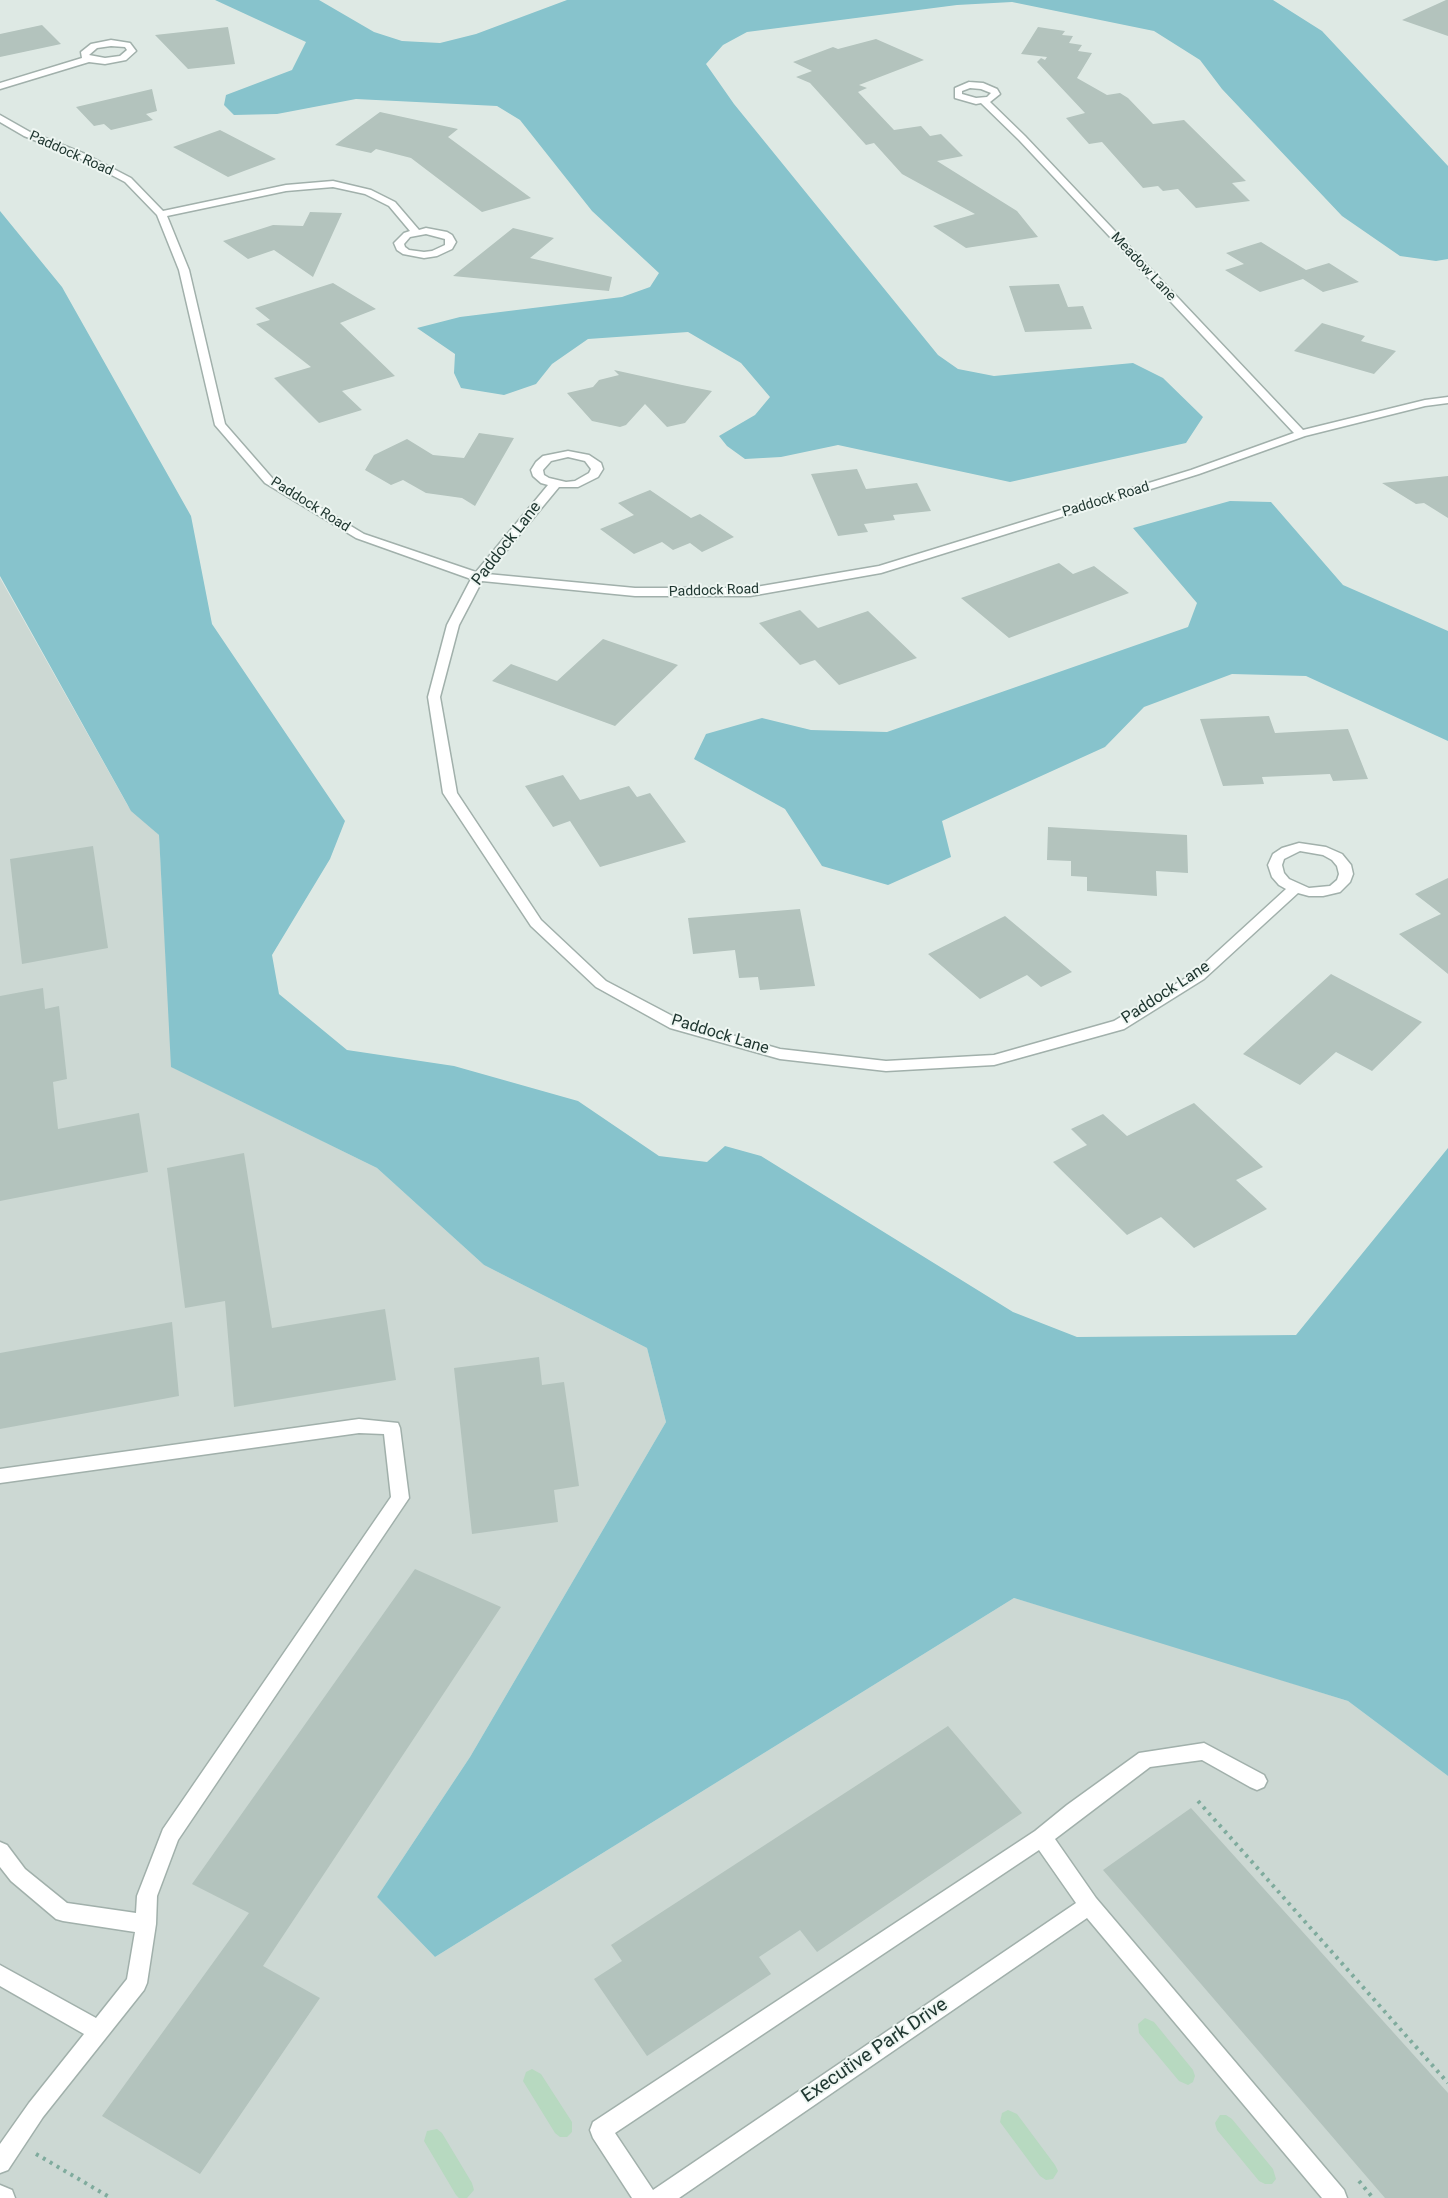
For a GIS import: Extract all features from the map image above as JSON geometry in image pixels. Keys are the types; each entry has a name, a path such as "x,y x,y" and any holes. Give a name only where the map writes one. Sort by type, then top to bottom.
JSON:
{"street":[{"path":"0,86 89,59"},
{"name":"Meadow Lane","path":"984,101 1022,138 1301,434"},
{"name":"Paddock Road","path":"0,118 27,134 82,156 128,180 161,214 184,270 208,380 220,424 269,481 360,536 478,577 635,592 750,592 881,569 1195,472 1301,434 1425,403 1448,400"},
{"path":"161,214 286,188 333,184 368,192 392,204 416,232"},
{"name":"Paddock Lane","path":"562,454 579,455 595,463 597,469 588,480 566,485 555,484 539,476 537,470 540,464 547,458 562,454"},
{"name":"Paddock Lane","path":"555,484 478,577 453,625 434,697 450,793 536,923 601,984 675,1024 780,1054 886,1066 994,1060 1119,1025 1199,976 1295,888"},
{"path":"1298,848 1326,851 1337,857 1344,866 1346,874 1343,882 1335,889 1316,892 1295,888 1284,882 1277,874 1275,865 1278,857 1287,851 1298,848"},
{"path":"0,1476 359,1426 392,1428 400,1498 170,1835 147,1896 146,1924 137,1983 0,2162"},
{"path":"645,2198 601,2130 1042,1837 1074,1811 1146,1759 1204,1751 1257,1781"},
{"path":"1042,1837 1089,1905 1336,2198"},
{"path":"0,1851 18,1875 64,1912 146,1924"},
{"name":"Executive Park Drive","path":"660,2198 1089,1905"},
{"path":"0,1975 99,2031"},
{"path":"0,2196 4,2198"}],"path":[{"path":"1198,1801 1448,2083"},
{"path":"15,2141 111,2198"}],"shaded area":[{"path":"0,578 128,806 159,835 172,1067 377,1168 484,1265 647,1348 666,1422 470,1757 377,1897 435,1957 1014,1598 1348,1701 1448,1776 1448,2198 0,2198"}],"green space":[{"path":"1145,2018 1154,2022 1193,2070 1195,2076 1193,2082 1188,2085 1179,2081 1139,2033 1138,2024"},
{"path":"532,2069 541,2074 572,2122 572,2132 567,2137 560,2137 555,2133 523,2081 526,2072"},
{"path":"1008,2110 1017,2114 1055,2165 1058,2171 1053,2179 1046,2180 1040,2176 1000,2122 1002,2113"},
{"path":"1220,2115 1226,2115 1232,2119 1273,2169 1276,2179 1272,2184 1265,2184 1259,2181 1217,2130 1215,2123"},
{"path":"437,2129 442,2133 472,2183 474,2190 467,2198 459,2198 456,2195 424,2141 427,2131"}],"water":[{"path":"215,0 319,0 374,32 402,41 440,43 476,34 567,0 1273,0 1322,31 1448,166 1448,259 1436,261 1400,256 1342,216 1222,89 1200,60 1154,31 1012,2 957,5 747,32 723,45 706,64 734,104 938,355 958,369 994,376 1133,363 1163,378 1203,417 1186,443 1010,482 838,445 781,457 745,459 727,446 719,436 755,415 770,397 741,363 688,332 588,339 552,364 536,384 504,395 461,388 454,373 455,354 417,328 460,317 622,297 650,287 659,273 592,211 520,120 497,106 356,99 277,114 234,115 224,105 226,95 292,70 306,42"},
{"path":"0,211 62,287 191,516 212,624 345,821 330,859 272,955 279,994 347,1050 454,1066 578,1101 659,1156 707,1162 725,1146 761,1156 1013,1312 1077,1337 1296,1335 1448,1148 1448,1776 1348,1701 1014,1598 435,1957 377,1897 470,1757 666,1422 647,1348 484,1265 377,1168 171,1067 159,835 131,811 0,576"},
{"path":"1230,501 1271,502 1343,585 1448,631 1448,741 1306,676 1232,674 1144,707 1105,747 942,821 951,857 888,885 822,866 785,809 694,759 706,734 762,718 811,730 887,732 1188,627 1197,603 1133,528"}],"building":[{"path":"1448,0 1448,36 1402,20"},
{"path":"42,25 61,44 0,57 0,34"},
{"path":"228,27 235,64 188,69 155,35"},
{"path":"1038,27 1065,31 1062,35 1073,36 1069,43 1082,45 1078,51 1092,53 1077,78 1107,95 1120,93 1128,98 1153,124 1184,120 1246,181 1232,183 1250,201 1196,208 1178,189 1163,191 1158,186 1143,188 1102,142 1089,144 1066,118 1085,113 1037,62 1041,58 1045,60 1047,57 1021,54"},
{"path":"876,39 924,60 859,85 867,88 858,92 894,130 921,126 930,136 941,134 963,156 937,161 1017,211 1038,237 966,248 933,226 975,214 902,174 874,143 866,145 810,83 796,77 812,71 793,62 833,47 838,49"},
{"path":"152,89 157,111 146,114 153,120 111,130 104,124 94,126 76,107"},
{"path":"380,112 458,129 448,137 531,198 482,212 411,158 376,149 371,153 335,145"},
{"path":"220,130 276,159 228,177 173,147"},
{"path":"310,212 342,213 313,277 274,250 248,259 223,241 273,225 303,226"},
{"path":"513,228 554,238 530,258 612,277 609,291 453,276"},
{"path":"1261,242 1306,270 1329,263 1359,282 1323,292 1303,279 1260,292 1225,270 1244,264 1226,253"},
{"path":"333,283 376,309 340,323 395,376 342,391 362,410 319,423 274,378 311,367 256,324 270,320 255,308"},
{"path":"1059,284 1068,307 1083,306 1092,329 1025,332 1009,286"},
{"path":"1322,323 1365,336 1361,341 1396,351 1374,374 1294,351"},
{"path":"614,370 712,391 685,423 667,427 645,404 626,425 620,427 592,421 567,393 593,387 599,380 619,375"},
{"path":"479,433 514,438 475,506 462,498 426,493 403,480 391,485 365,470 374,455 407,439 433,455 464,458"},
{"path":"857,469 866,489 917,483 931,511 893,515 895,520 864,524 868,532 838,536 811,474"},
{"path":"1448,476 1448,518 1424,503 1416,504 1382,483"},
{"path":"650,490 691,518 700,514 734,537 702,552 690,543 673,550 662,542 634,554 600,529 634,515 618,503"},
{"path":"1059,563 1073,574 1094,566 1129,593 1009,638 961,598"},
{"path":"800,610 818,628 868,611 917,658 839,685 815,660 800,665 759,623"},
{"path":"603,639 678,665 615,726 492,681 511,664 557,681"},
{"path":"1269,716 1275,733 1348,729 1368,779 1333,781 1330,774 1262,777 1264,784 1223,786 1200,719"},
{"path":"563,775 580,800 629,786 637,797 650,793 686,842 600,867 570,821 553,827 525,786"},
{"path":"1048,827 1187,835 1188,873 1156,871 1157,896 1087,891 1087,877 1071,876 1071,861 1047,860"},
{"path":"93,846 108,948 22,964 10,859"},
{"path":"1448,878 1448,974 1399,934 1441,914 1415,894"},
{"path":"800,909 815,986 760,990 758,977 739,978 735,950 693,954 688,918"},
{"path":"1005,916 1072,972 1041,987 1027,975 980,999 928,954"},
{"path":"1331,974 1422,1022 1372,1071 1336,1052 1300,1085 1243,1054"},
{"path":"43,988 45,1009 59,1006 67,1079 53,1082 58,1129 139,1113 148,1172 0,1201 0,996"},
{"path":"1194,1103 1263,1167 1236,1180 1267,1209 1194,1248 1161,1217 1127,1235 1053,1162 1087,1145 1071,1129 1103,1114 1127,1136"},
{"path":"244,1153 272,1328 385,1309 396,1380 234,1407 225,1301 185,1308 167,1168"},
{"path":"172,1322 179,1396 0,1429 0,1353"},
{"path":"539,1357 542,1385 564,1382 579,1486 554,1490 558,1522 472,1534 454,1368"},
{"path":"415,1569 501,1607 263,1966 320,1998 200,2174 102,2116 249,1913 192,1884"},
{"path":"948,1726 1022,1813 817,1952 800,1930 759,1957 771,1974 647,2056 594,1979 622,1961 611,1945"},
{"path":"1191,1808 1448,2093 1448,2198 1385,2198 1103,1870"}]}
